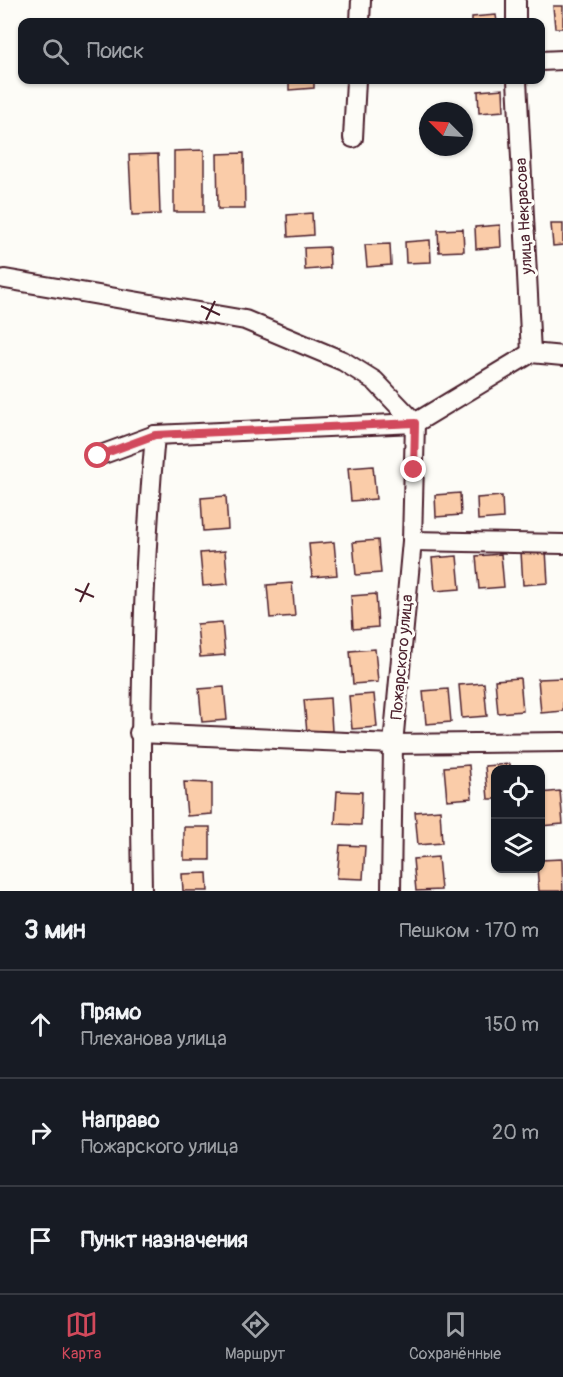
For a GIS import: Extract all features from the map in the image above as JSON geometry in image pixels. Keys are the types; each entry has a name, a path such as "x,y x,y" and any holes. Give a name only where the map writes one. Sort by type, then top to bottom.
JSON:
{"street":[{"path":"360,18 361,0"},
{"path":"516,0 516,18"},
{"path":"545,61 563,60"},
{"path":"353,138 356,84"},
{"name":"улица Некрасова","path":"517,84 531,353"},
{"path":"5,279 245,320 343,361 375,381 415,423"},
{"path":"98,456 155,435 415,423 531,353 563,357"},
{"name":"Пожарского улица","path":"391,891 393,744 412,541 415,423"},
{"path":"142,891 139,733 146,534 155,435"},
{"path":"412,541 563,544"},
{"path":"139,733 393,744 563,742"}],"building":[{"path":"553,6 563,6 563,28 555,28"},
{"path":"496,15 496,18 472,18"},
{"path":"289,84 314,84 314,88 289,90"},
{"path":"503,89 504,111 479,113 478,91"},
{"path":"204,150 204,212 174,212 174,151"},
{"path":"244,153 245,209 218,209 217,154"},
{"path":"158,154 160,214 132,215 129,155"},
{"path":"312,213 313,235 288,237 287,215"},
{"path":"551,224 563,224 563,245 553,246"},
{"path":"500,225 501,247 476,249 475,227"},
{"path":"463,229 464,251 439,252 438,230"},
{"path":"430,240 431,262 406,263 405,242"},
{"path":"390,244 391,265 367,267 365,245"},
{"path":"329,247 330,268 305,270 304,248"},
{"path":"373,466 376,499 351,501 348,468"},
{"path":"460,493 461,515 436,517 435,495"},
{"path":"226,496 228,529 203,531 201,498"},
{"path":"502,496 503,518 478,520 477,498"},
{"path":"378,540 381,573 356,575 353,542"},
{"path":"334,542 337,575 312,577 309,544"},
{"path":"546,550 548,583 523,585 521,552"},
{"path":"225,551 228,584 203,586 200,553"},
{"path":"501,554 504,587 479,589 476,556"},
{"path":"457,556 460,589 435,591 432,558"},
{"path":"292,583 295,616 270,618 267,585"},
{"path":"376,594 378,627 353,629 351,596"},
{"path":"222,622 225,655 200,657 197,624"},
{"path":"375,649 378,682 353,684 350,651"},
{"path":"520,678 523,711 498,713 495,680"},
{"path":"563,678 563,711 541,713 538,679"},
{"path":"484,683 487,716 462,718 459,685"},
{"path":"224,687 227,720 202,722 199,689"},
{"path":"448,689 451,722 426,724 423,691"},
{"path":"374,694 377,727 352,729 349,696"},
{"path":"330,698 332,731 307,733 304,700"},
{"path":"469,765 472,798 447,800 444,767"},
{"path":"485,766 491,766 491,799 488,799"},
{"path":"184,782 212,783 212,814 187,816"},
{"path":"337,791 362,792 361,825 335,824"},
{"path":"560,791 563,824 545,826 545,792"},
{"path":"440,810 442,843 418,845 415,812"},
{"path":"184,827 210,827 210,860 184,860"},
{"path":"340,845 365,846 363,879 337,878"},
{"path":"438,857 441,890 416,891 413,859"},
{"path":"562,859 563,891 539,891 537,873 545,873 545,860"},
{"path":"207,873 208,891 183,891 182,874"}],"route":[{"path":"98,456 155,435 415,423 414,470"}]}
